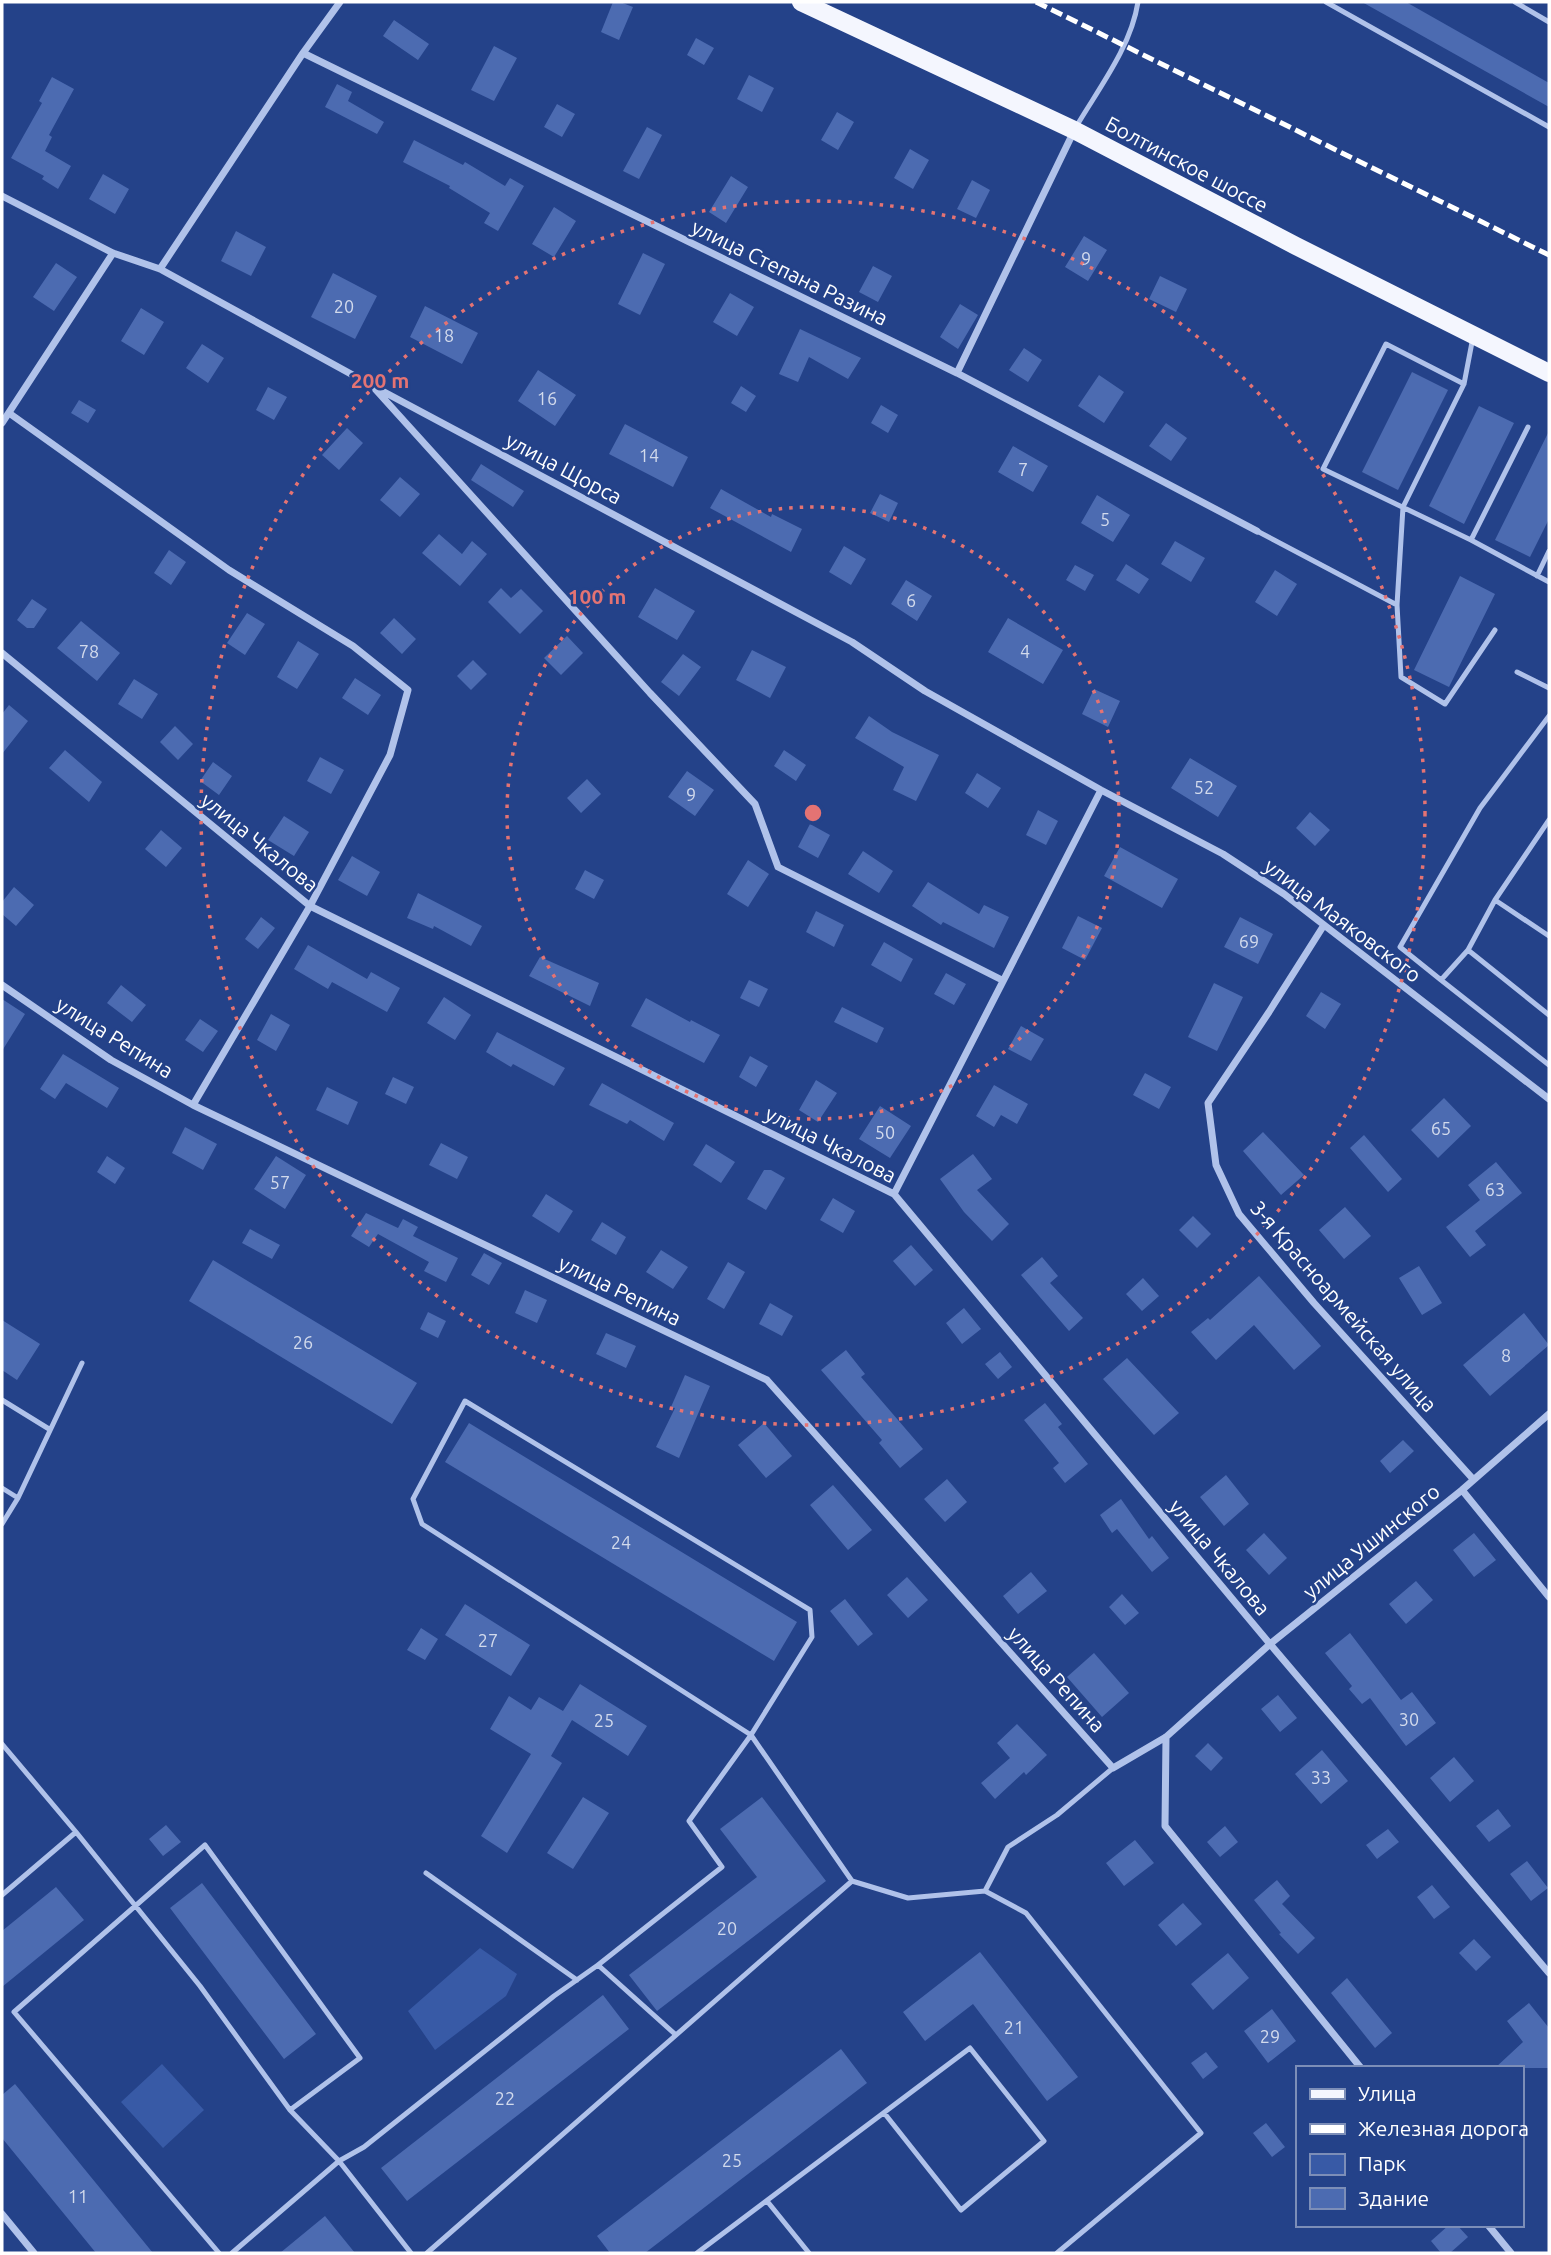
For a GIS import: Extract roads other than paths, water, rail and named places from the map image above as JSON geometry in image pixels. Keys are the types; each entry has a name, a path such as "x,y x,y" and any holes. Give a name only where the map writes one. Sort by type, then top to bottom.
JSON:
{"main road":[{"name":"Болтинское шоссе","path":"801,2 1074,130 1296,246 1549,373"}],"street":[{"path":"160,269 303,53 340,2"},
{"name":"улица Степана Разина","path":"303,53 957,373 1257,531"},
{"path":"957,373 1074,130"},
{"name":"улица Щорса","path":"2,196 113,253 160,269 852,642 925,691 1101,790"},
{"path":"2,423 113,253"},
{"path":"371,385 650,693 755,804 778,867 1002,980"},
{"path":"9,413 229,570 352,646 408,690 390,755 310,906 193,1105"},
{"name":"улица Чкалова","path":"2,653 310,906 894,1194 1549,1973"},
{"path":"894,1194 1101,790"},
{"name":"улица Маяковского","path":"1101,790 1223,855 1284,894 1549,1100"},
{"name":"3-я Красноармейская улица","path":"1324,925 1208,1103 1216,1165 1239,1214 1314,1304 1473,1479"},
{"name":"улица Репина","path":"2,985 111,1060 193,1105 766,1380 1113,1768"},
{"name":"улица Ушинского","path":"1113,1768 1166,1737 1270,1644 1462,1490 1549,1414"},
{"path":"1462,1490 1549,1597"},
{"path":"1166,1737 1165,1826 1359,2066"},
{"path":"2,2214 34,2253"},
{"path":"1490,2227 1511,2253"}],"lane":[{"path":"1074,130 1124,45 1136,17 1138,2"},
{"path":"1326,2 1549,127"},
{"path":"1515,2 1549,22"},
{"path":"1474,335 1464,384 1402,507 1396,605 1401,677 1445,704 1495,630"},
{"path":"1464,384 1386,344 1322,469 1471,540 1549,582"},
{"path":"1471,540 1528,427"},
{"path":"1257,531 1396,605"},
{"path":"1537,576 1549,551"},
{"path":"1517,672 1549,688"},
{"path":"1549,716 1480,808 1400,947 1549,1065"},
{"path":"1441,980 1468,950 1495,900 1549,820"},
{"path":"1495,900 1549,936"},
{"path":"1468,950 1549,1015"},
{"path":"2,1524 18,1498 82,1363"},
{"path":"2,1400 49,1429"},
{"path":"232,2253 339,2161 364,2147 722,1867 689,1821 751,1735 812,1637 810,1610 465,1401 413,1499 422,1524 751,1735 852,1881 908,1898 985,1891 1026,1913 1201,2133 1057,2253"},
{"path":"2,1488 18,1498"},
{"path":"2,1744 4,1753 76,1832 200,1986 290,2110 339,2161 411,2253"},
{"path":"985,1891 1008,1847 1057,1815 1113,1768"},
{"path":"2,1895 76,1832"},
{"path":"219,2253 14,2012 205,1845 360,2058 290,2110"},
{"path":"426,1873 577,1980"},
{"path":"426,2253 852,1881"},
{"path":"598,1965 676,2035"},
{"path":"697,2253 970,2048 1044,2141 961,2210 885,2114"},
{"path":"767,2201 809,2253"}],"railway":[{"path":"1036,2 1549,255"}]}
